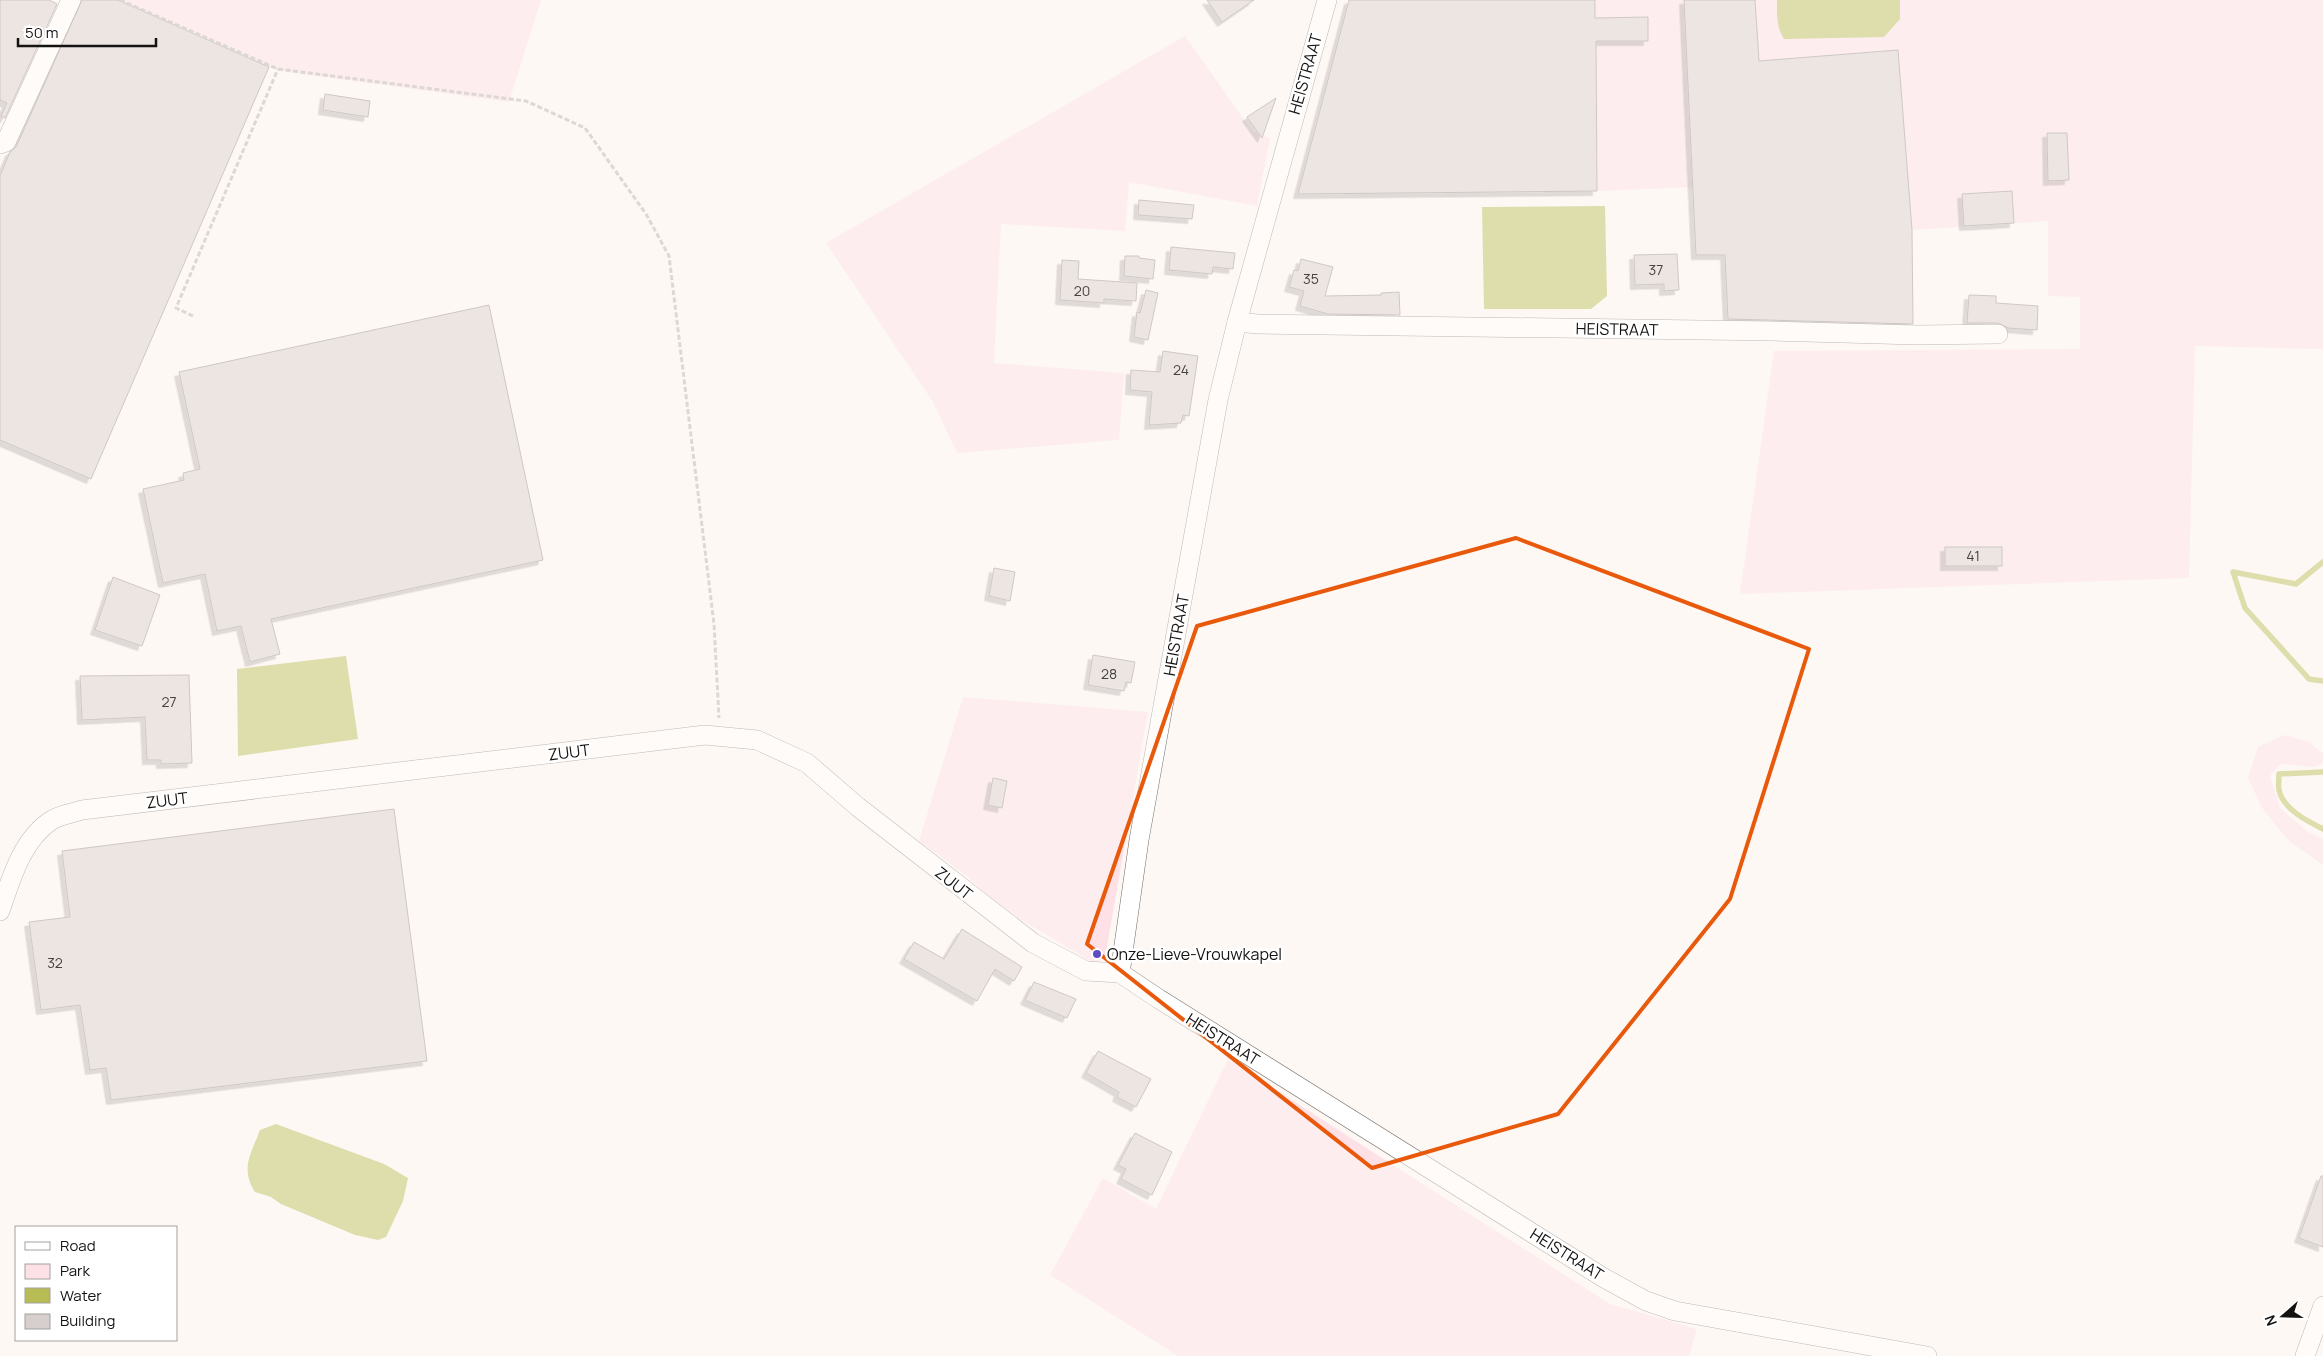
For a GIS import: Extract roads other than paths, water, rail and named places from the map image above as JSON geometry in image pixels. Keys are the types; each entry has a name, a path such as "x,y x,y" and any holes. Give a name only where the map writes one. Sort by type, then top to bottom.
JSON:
{"street":[{"path":"0,144 6,142 72,0"},
{"name":"HEISTRAAT","path":"1326,0 1237,322 1218,400 1144,811 1120,973 1596,1272 1646,1301 1674,1310 1927,1356"},
{"name":"HEISTRAAT","path":"1237,322 1276,325 1773,331 1917,336 1998,334"},
{"name":"ZUUT","path":"0,911 13,874 29,842 52,820 82,810 697,736 720,736 757,740 807,763 880,824 1033,943 1086,971 1120,973"},
{"path":"2305,1356 2323,1306"}],"water":[{"path":"1777,0 1900,0 1900,19 1884,37 1784,39 1778,25"},
{"path":"1605,206 1607,296 1591,309 1484,309 1482,207"},
{"path":"346,656 358,739 238,756 237,669"},
{"path":"276,1124 384,1164 408,1178 403,1201 386,1237 378,1240 355,1235 281,1204 271,1197 255,1192 248,1176 248,1161 260,1130"}],"waterway":[{"path":"2323,562 2296,584 2233,572 2245,608 2309,679 2323,681"},
{"path":"2323,772 2279,774 2279,790 2285,803 2296,814 2323,829"}],"place":[{"name":"Onze-Lieve-Vrouwkapel","path":"1097,954"}]}
